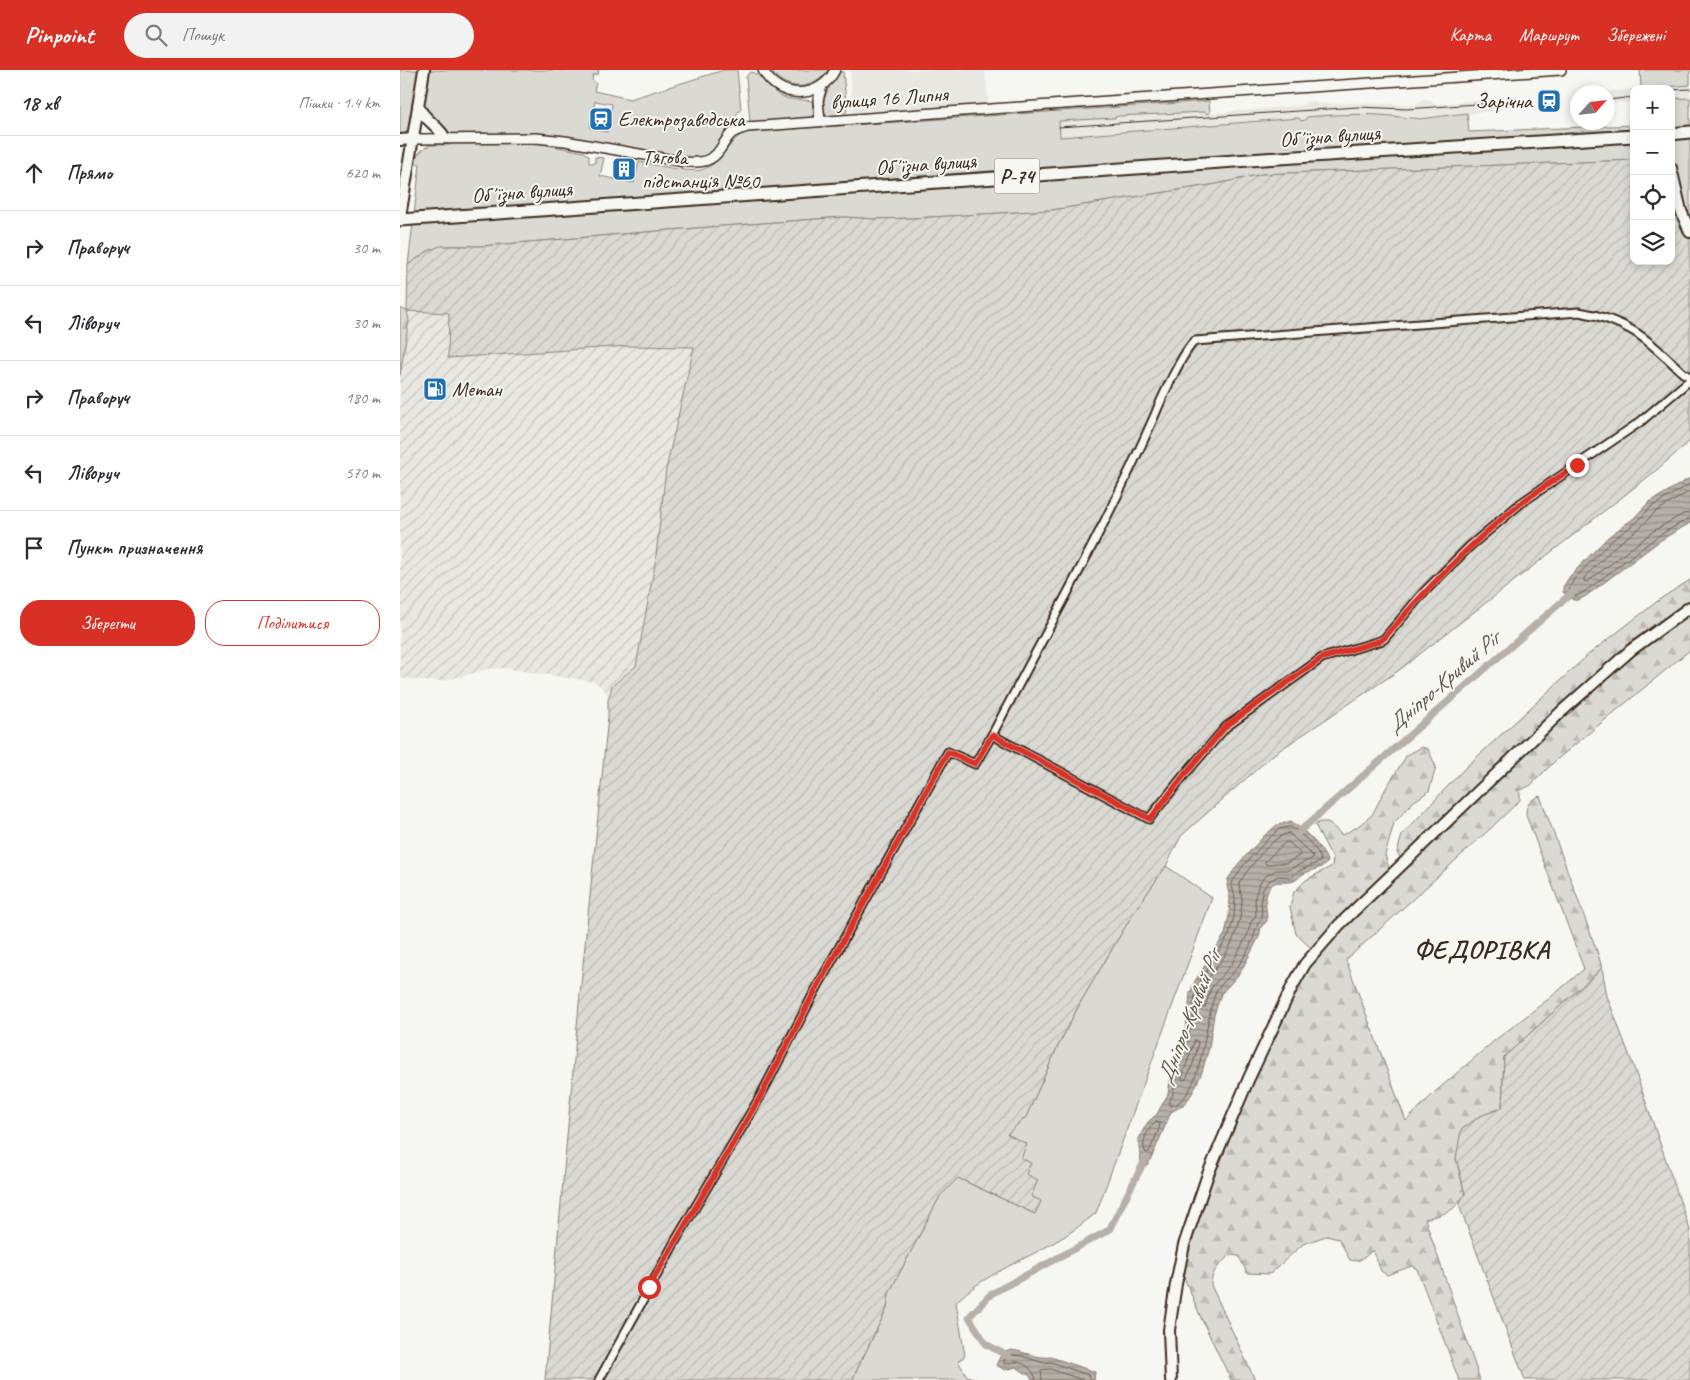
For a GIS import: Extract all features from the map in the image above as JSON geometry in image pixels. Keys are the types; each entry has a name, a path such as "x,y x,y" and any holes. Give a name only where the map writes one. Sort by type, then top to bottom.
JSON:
{"main road":[{"path":"400,218 424,70"},
{"path":"418,106 421,114 440,130 445,138"},
{"path":"1675,134 1690,132"},
{"name":"Обʼїзна вулиця","path":"400,218 1263,159 1630,136"},
{"path":"400,140 413,139"},
{"path":"1673,175 1681,211 1690,232"},
{"path":"1171,1380 1169,1330 1184,1245 1208,1174 1249,1078 1293,985 1306,964 1339,924 1562,711 1631,650 1690,607"}],"street":[{"path":"763,70 770,81 779,88 794,93 805,93 822,86"},
{"path":"820,121 818,95 822,86 835,70"},
{"name":"вулиця 16 Липня","path":"413,139 536,138 565,141 685,162 699,162 708,161 715,156 730,135 748,127 1561,70"},
{"path":"805,93 813,97 818,106"},
{"path":"599,1380 681,1231 760,1097 815,991 948,752 975,764 992,735 1104,522 1163,397 1188,349 1195,341 1579,312 1602,316 1630,328 1640,334 1690,378 1640,422 1514,510 1470,546 1430,586 1380,641 1322,658 1226,726 1150,819 992,735"}],"shaded area":[{"path":"850,70 985,70 989,109 853,119"},
{"path":"1690,85 1690,98 1675,99 1675,86"},
{"path":"1630,89 1630,102 1615,103 1615,91"},
{"path":"1423,99 1430,100 1434,104 1499,99 1505,104 1500,110 1420,119 1413,116 1398,116 1300,121 1299,118 1060,137 1059,121 1114,118 1118,116 1204,112 1208,114 1304,105 1306,102 1314,101 1317,104 1416,105"},
{"path":"407,311 449,312 448,358 629,346 694,347 666,469 655,564 636,666 609,691 608,700 607,694 602,687 595,682 503,668 488,669 443,681 400,678 400,375 409,320"}],"green space":[{"path":"400,70 419,70 409,129 400,135"},
{"path":"427,70 599,70 598,74 593,75 592,80 596,83 594,91 630,99 724,70 737,70 741,109 730,122 735,126 714,150 703,157 685,158 567,138 448,135 421,105","holes":["595,101 612,104 607,132 590,128"]},
{"path":"771,70 828,70 815,82 800,86 784,82"},
{"path":"840,70 843,72 847,111 843,116 827,117 824,111 825,99 830,86"},
{"path":"1640,70 1690,70 1690,85 1641,85"},
{"path":"750,72 758,75 773,90 785,98 812,101 814,115 808,119 756,124 750,121 746,77"},
{"path":"1690,98 1690,232 1675,181 1675,99"},
{"path":"1209,101 1210,113 1208,114 1204,112 1118,116 1114,118 1059,121 1060,137 1299,118 1301,121 1307,117 1331,115 1377,115 1420,119 1467,113 1469,132 1570,128 1570,130 1615,130 1615,126 1630,125 1630,160 1262,174 1217,184 1052,210 914,218 875,219 844,217 482,246 447,246 428,251 408,265 420,164 414,164 414,159 426,147 450,145 453,141 532,142 584,152 589,156 589,163 595,163 595,157 604,158 600,176 634,183 639,162 695,171 701,170 716,161 737,138 749,132"},
{"path":"1630,160 1630,265 1675,265 1675,181 1690,232 1690,441 1653,473 1398,671 1274,754 1181,836 1166,866 1134,912 1080,1003 1057,1048 1026,1117 1007,1134 1027,1144 1021,1158 1031,1163 1026,1174 1038,1180 1031,1196 1041,1201 1035,1214 958,1178 940,1196 889,1293 887,1308 852,1380 545,1380 579,1004 608,717 608,700 612,686 636,666 655,564 666,469 694,347 629,346 448,358 449,313 407,311 408,265 428,251 440,246 482,246 844,217 875,219 914,218 1052,210 1217,184 1262,174"},
{"path":"400,308 407,311 409,320 400,375"},
{"path":"1690,580 1690,650 1555,761 1531,785 1521,790 1517,789 1520,793 1520,800 1346,960 1406,1121 1435,1092 1494,1041 1584,969 1526,815 1529,803 1540,796 1602,968 1504,1057 1502,1108 1480,1116 1456,1158 1465,1194 1456,1206 1448,1212 1425,1219 1480,1380 1459,1380 1417,1269 1412,1266 1387,1275 1381,1271 1373,1250 1360,1260 1350,1260 1339,1239 1326,1236 1303,1244 1270,1274 1247,1273 1239,1256 1230,1255 1217,1268 1211,1280 1211,1285 1255,1380 1231,1380 1201,1318 1179,1265 1249,1078 1315,952 1296,934 1290,907 1294,892 1306,880 1332,866 1333,859 1315,825 1320,822 1328,822 1342,835 1357,827 1372,815 1386,788 1407,755 1422,747 1428,749 1436,767 1429,791 1413,802 1394,823 1385,855 1391,875 1404,862 1397,853 1402,835 1465,768 1589,654 1663,597"},
{"path":"1166,866 1212,898 1096,1213 1061,1239 990,1276 956,1302 965,1356 958,1361 967,1376 980,1380 852,1380 887,1308 889,1293 940,1196 958,1178 1035,1214 1021,1158 1007,1134 1026,1117 1057,1048 1080,1003 1134,912"},
{"path":"1602,968 1607,996 1690,1230 1690,1380 1525,1380 1460,1208 1460,1202 1465,1194 1456,1158 1461,1130 1480,1116 1502,1108 1504,1057"}],"water":[{"path":"1690,478 1690,523 1661,540 1586,596 1574,600 1563,592 1563,587 1570,576 1608,537 1634,518 1648,503"},
{"path":"1291,821 1312,839 1328,862 1319,868 1303,874 1294,881 1276,883 1269,889 1266,900 1267,921 1261,927 1259,937 1240,973 1221,994 1214,1015 1209,1048 1202,1072 1193,1092 1184,1105 1171,1112 1151,1159 1144,1166 1141,1162 1138,1141 1148,1122 1157,1114 1168,1094 1172,1068 1182,1042 1188,1017 1190,993 1195,981 1225,934 1230,898 1227,886 1228,879 1239,863 1265,835 1277,825"},
{"path":"1012,1350 1051,1357 1095,1372 1094,1380 1032,1380 1030,1376 1016,1367 1005,1370 996,1365 1002,1353"}],"waterway":[{"name":"Дніпро-Кривий Ріг","path":"1297,835 1574,591"},
{"name":"Дніпро-Кривий Ріг","path":"1009,1357 986,1344 969,1317 991,1294 1109,1230 1146,1158"}],"tram line":[{"path":"1675,90 1690,89"},
{"path":"1615,99 1630,97"},
{"path":"1059,127 1358,107 1407,109 1503,102"}],"place":[{"name":"Зарічна","path":"1549,101"},
{"name":"Електрозаводська","path":"601,119"},
{"name":"Тягова підстанція №60","path":"624,169"},
{"name":"Метан","path":"435,389"}],"district":[{"name":"ФЕДОРІВКА","path":"1482,949"}],"route":[{"path":"649,1287 760,1097 815,991 948,752 975,764 992,735 1150,819 1226,726 1322,658 1380,641 1423,593 1470,546 1521,503 1577,465"}]}
